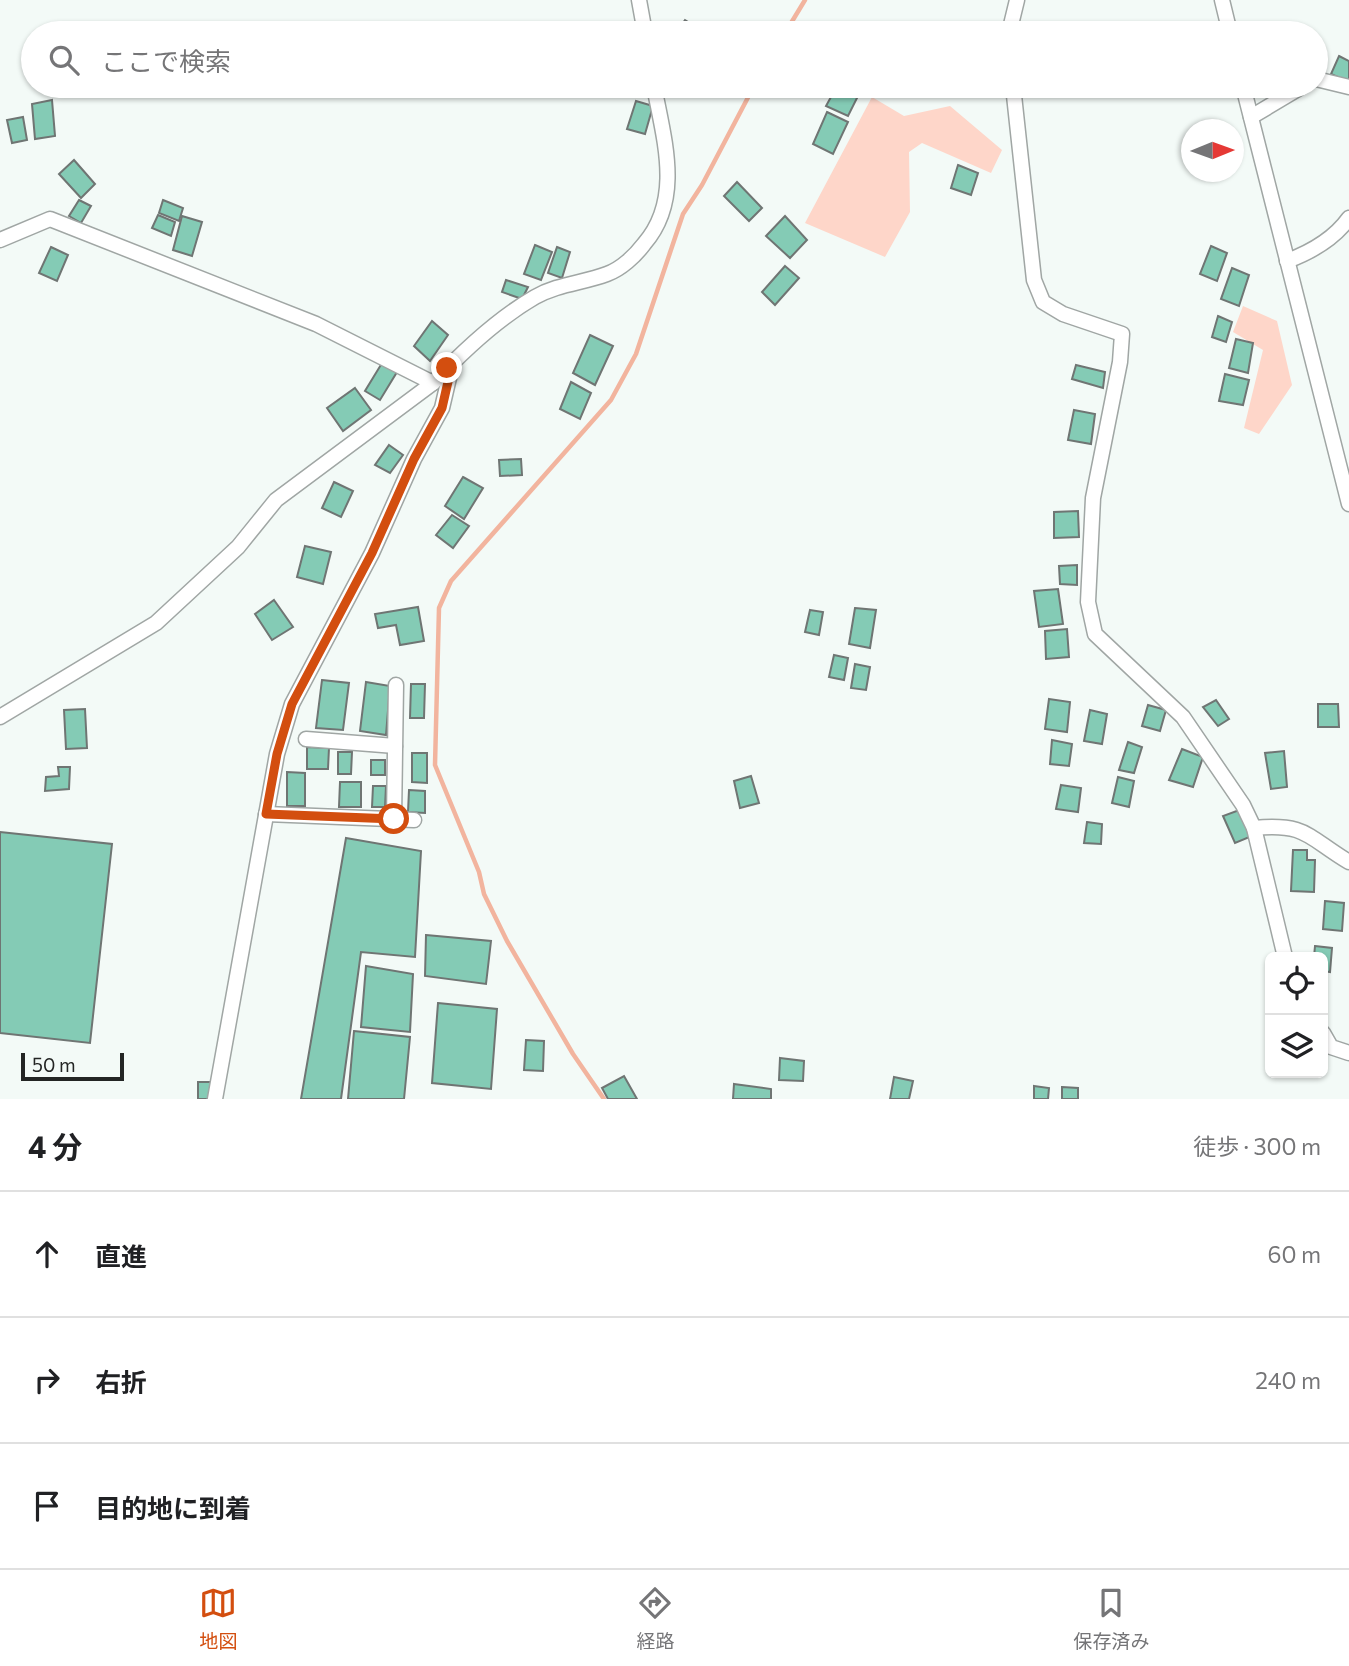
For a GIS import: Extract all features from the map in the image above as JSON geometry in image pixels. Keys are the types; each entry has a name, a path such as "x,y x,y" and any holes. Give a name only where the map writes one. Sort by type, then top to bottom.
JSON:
{"street":[{"path":"639,0 643,21"},
{"path":"1012,21 1017,0"},
{"path":"1222,0 1227,21"},
{"path":"1328,82 1349,87"},
{"path":"0,717 156,623 238,547 276,500 433,383 453,360 536,296 563,284 607,274 623,264 654,233 667,201 669,180 656,98"},
{"path":"1014,98 1034,280 1043,302 1063,314 1122,334 1120,362 1093,498 1087,602 1094,634 1183,718 1243,805 1254,828 1284,952"},
{"path":"1246,98 1349,504"},
{"path":"1251,117 1283,98"},
{"path":"1287,261 1309,252 1343,227 1349,218"},
{"path":"0,240 50,219 316,324 433,383"},
{"path":"215,1099 277,754 292,704 372,553 414,459 442,408 453,360"},
{"path":"394,819 396,685"},
{"path":"306,739 395,746"},
{"path":"266,814 414,820"},
{"path":"1254,828 1288,827 1304,831 1349,862"},
{"path":"1328,1042 1331,1047 1349,1053"}],"shaded area":[{"path":"871,98 904,116 950,106 1002,150 991,173 922,143 909,152 910,212 885,257 805,223"},
{"path":"1243,306 1277,321 1292,385 1259,434 1244,428 1263,350 1233,332"}],"building":[{"path":"1339,56 1349,61 1349,82 1331,74"},
{"path":"830,98 857,98 848,116 826,106"},
{"path":"52,100 55,136 35,139 32,104"},
{"path":"636,101 653,106 645,134 627,129"},
{"path":"827,112 848,122 833,154 813,144"},
{"path":"23,117 27,140 12,143 7,120"},
{"path":"74,160 95,184 81,198 59,174"},
{"path":"958,165 978,173 971,195 951,188"},
{"path":"737,182 762,208 749,221 724,196"},
{"path":"79,200 91,206 81,223 69,216"},
{"path":"163,200 183,208 179,221 159,213"},
{"path":"158,215 175,222 171,236 152,228"},
{"path":"182,216 202,222 192,256 173,250"},
{"path":"785,216 807,240 790,258 766,236"},
{"path":"535,245 552,252 541,280 524,274"},
{"path":"1211,246 1227,253 1217,281 1200,274"},
{"path":"51,247 68,255 57,281 39,273"},
{"path":"557,247 570,252 562,278 548,273"},
{"path":"785,266 799,278 775,305 762,292"},
{"path":"1232,268 1249,275 1239,306 1221,299"},
{"path":"506,280 528,287 522,299 502,292"},
{"path":"1218,316 1232,322 1226,342 1212,337"},
{"path":"432,321 448,335 430,361 414,346"},
{"path":"590,335 613,346 595,385 573,373"},
{"path":"1236,339 1253,343 1248,373 1229,368"},
{"path":"382,363 397,372 380,400 365,391"},
{"path":"1076,365 1105,372 1103,388 1072,379"},
{"path":"1225,374 1249,380 1243,405 1219,401"},
{"path":"571,382 591,393 580,419 560,409"},
{"path":"355,388 371,410 343,431 327,408"},
{"path":"1074,410 1095,414 1091,444 1068,440"},
{"path":"389,445 403,455 390,473 375,465"},
{"path":"521,459 522,475 500,476 499,460"},
{"path":"463,477 483,488 464,519 445,506"},
{"path":"334,482 353,491 341,517 322,508"},
{"path":"1078,511 1079,537 1054,538 1054,512"},
{"path":"452,515 469,526 453,548 436,535"},
{"path":"305,546 331,552 323,584 297,577"},
{"path":"1077,565 1077,585 1060,584 1059,566"},
{"path":"1058,589 1063,624 1039,627 1034,591"},
{"path":"274,600 293,627 272,640 255,614"},
{"path":"418,607 424,641 400,645 396,625 378,628 375,614"},
{"path":"855,608 876,610 870,648 849,644"},
{"path":"810,610 823,612 819,635 805,632"},
{"path":"1067,629 1069,657 1046,659 1045,631"},
{"path":"834,655 848,658 844,680 829,677"},
{"path":"855,664 870,667 866,690 851,688"},
{"path":"322,680 349,683 343,730 316,728"},
{"path":"366,682 390,686 386,735 360,731"},
{"path":"411,684 425,684 424,718 410,718"},
{"path":"1049,699 1070,702 1067,732 1045,729"},
{"path":"1216,700 1229,719 1218,726 1203,707"},
{"path":"1318,704 1338,704 1339,727 1318,727"},
{"path":"1148,705 1166,710 1160,731 1142,726"},
{"path":"85,709 87,748 66,749 64,710"},
{"path":"1090,710 1107,714 1102,744 1084,741"},
{"path":"1052,740 1072,744 1069,766 1050,764"},
{"path":"1128,742 1142,747 1134,773 1119,770"},
{"path":"307,747 329,748 328,769 307,769"},
{"path":"1182,749 1203,757 1193,787 1169,780"},
{"path":"1284,751 1287,787 1271,789 1265,753"},
{"path":"338,752 352,752 351,774 338,774"},
{"path":"412,753 427,753 427,783 412,782"},
{"path":"371,760 385,760 385,775 371,775"},
{"path":"58,767 70,767 69,789 45,791 46,777 59,776"},
{"path":"287,772 305,773 305,806 287,806"},
{"path":"751,776 759,803 740,808 734,781"},
{"path":"1118,777 1134,781 1129,807 1112,803"},
{"path":"340,782 361,782 361,807 339,807"},
{"path":"1061,785 1081,788 1078,812 1056,809"},
{"path":"373,786 386,786 385,807 372,807"},
{"path":"409,790 425,791 425,813 408,812"},
{"path":"1242,809 1252,836 1235,843 1223,816"},
{"path":"1087,822 1102,824 1101,844 1084,843"},
{"path":"0,832 112,844 90,1043 0,1033"},
{"path":"346,838 421,851 415,957 361,952 341,1099 301,1099"},
{"path":"1293,850 1307,850 1307,860 1315,860 1314,892 1291,891"},
{"path":"1325,901 1344,903 1342,931 1323,929"},
{"path":"426,935 491,941 486,984 425,976"},
{"path":"1315,946 1332,948 1330,972 1328,952 1314,952"},
{"path":"366,966 413,974 410,1032 361,1027"},
{"path":"438,1003 497,1009 491,1089 432,1083"},
{"path":"354,1031 410,1037 404,1099 348,1099"},
{"path":"526,1040 544,1041 543,1071 524,1070"},
{"path":"780,1058 804,1061 803,1081 779,1080"},
{"path":"624,1076 637,1099 608,1099 602,1088"},
{"path":"894,1077 913,1081 909,1099 890,1099"},
{"path":"198,1082 213,1082 213,1099 198,1099"},
{"path":"734,1084 771,1089 771,1099 733,1099"},
{"path":"1034,1086 1049,1088 1048,1099 1034,1099"},
{"path":"1062,1087 1078,1088 1078,1099 1062,1099"}],"waterway":[{"path":"792,21 805,0"},
{"path":"604,1099 573,1054 507,941 484,894 479,872 435,765 439,608 451,581 611,400 636,354 683,214 702,185 748,98"}],"route":[{"path":"394,819 266,814 277,754 292,704 372,553 414,459 442,408 453,360 447,368"}]}
